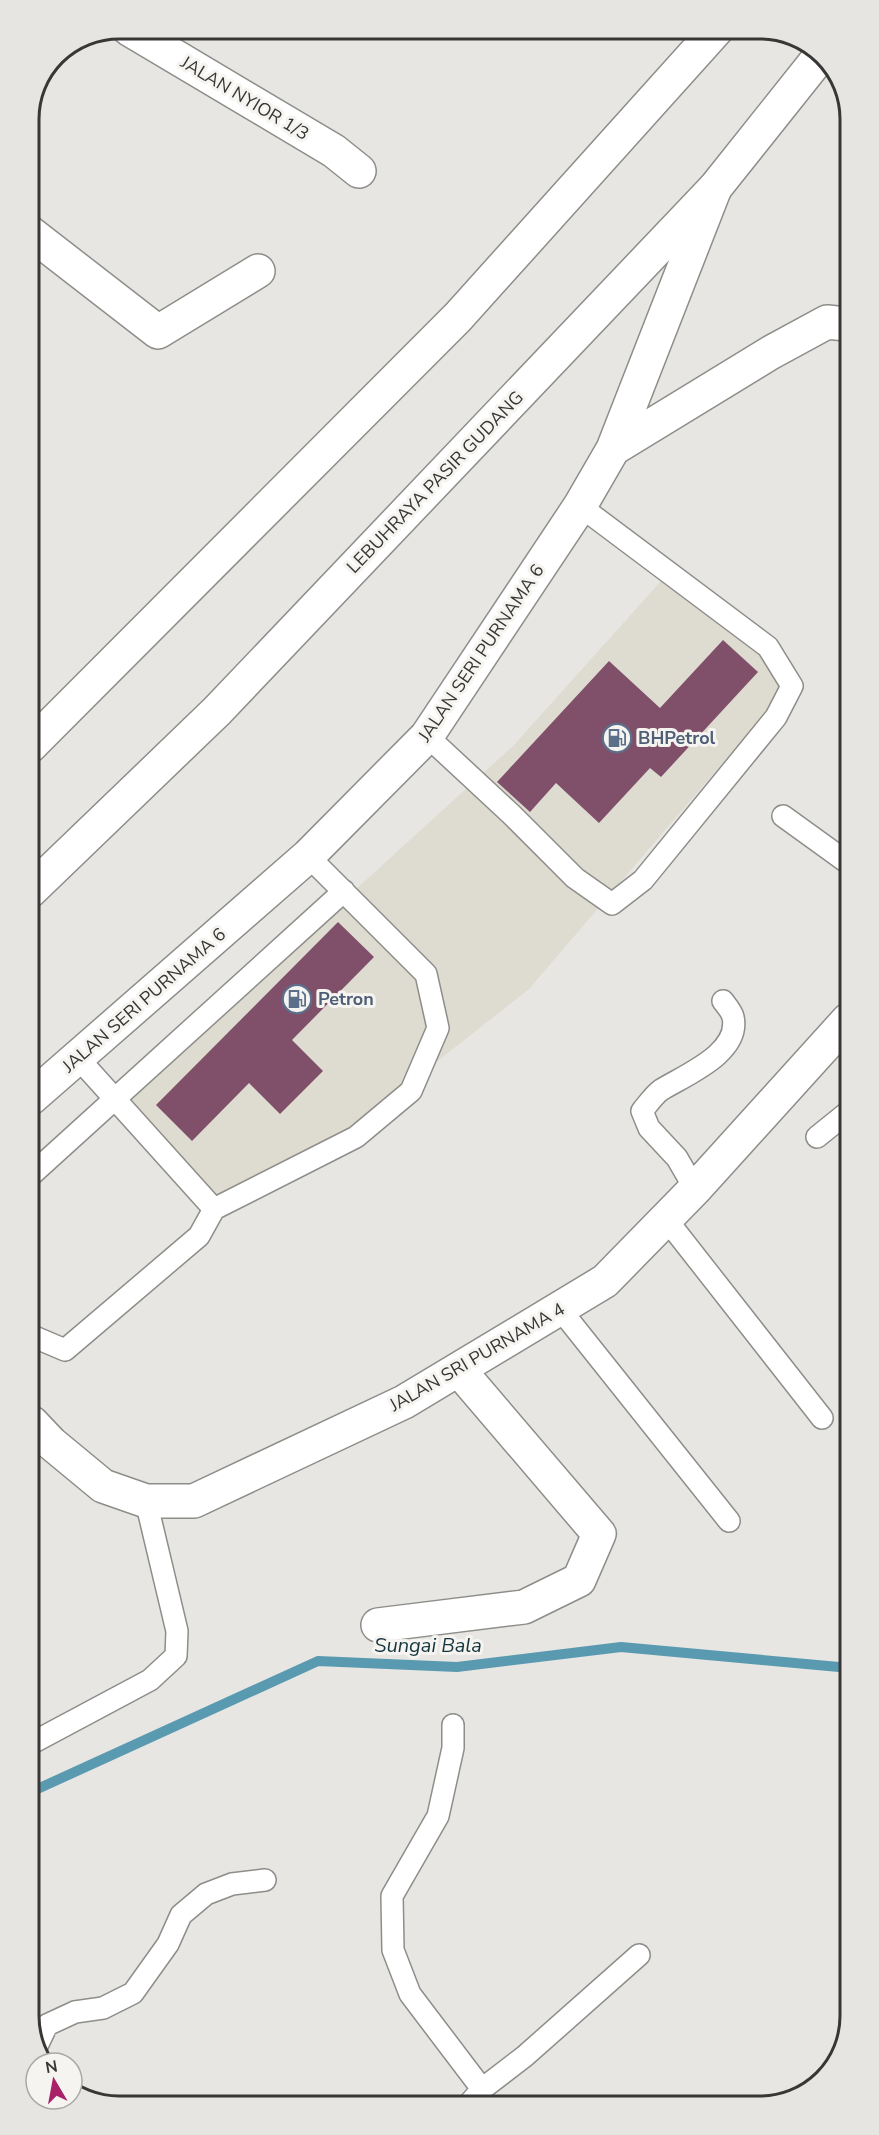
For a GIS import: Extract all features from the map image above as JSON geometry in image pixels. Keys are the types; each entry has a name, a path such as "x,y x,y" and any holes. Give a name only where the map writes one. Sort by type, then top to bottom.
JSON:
{"main road":[{"name":"JALAN NYIOR 1/3","path":"147,39 334,151 359,171"},
{"path":"39,737 458,317 708,39"},
{"name":"LEBUHRAYA PASIR GUDANG","path":"39,882 217,711 715,188 816,61"},
{"path":"614,449 715,188"},
{"path":"39,240 158,332 258,271"},
{"name":"JALAN SERI PURNAMA 6","path":"39,1091 308,856 427,736 580,506 614,449 770,354 837,323"},
{"name":"JALAN SRI PURNAMA 4","path":"39,1430 103,1486 146,1500 194,1501 405,1402 605,1281 695,1189 840,1029"},
{"path":"378,1625 524,1607 579,1580 599,1534 459,1370"}],"lane":[{"path":"427,736 511,814 575,878 612,904 642,880 776,717 792,686 768,647 580,506"},
{"path":"783,816 840,857"},
{"path":"39,1339 65,1350 199,1236 214,1209 356,1137 411,1091 438,1028 426,975 308,856"},
{"path":"39,1168 344,891"},
{"path":"695,1189 677,1158 649,1128 642,1111 659,1092 702,1066 720,1052 732,1036 733,1017 723,1001"},
{"path":"78,1058 214,1209"},
{"path":"817,1137 840,1118"},
{"path":"666,1220 822,1418"},
{"path":"560,1309 729,1521"},
{"path":"39,1740 150,1680 176,1656 177,1631 146,1500"},
{"path":"453,1725 453,1748 438,1816 392,1896 393,1950 410,1994 475,2096 525,2056 639,1955"},
{"path":"42,2036 47,2025 75,2012 103,2008 133,1993 168,1944 181,1915 206,1894 232,1884 265,1880"}],"shaded area":[{"path":"662,580 760,652 780,684 768,710 529,989 350,1130 216,1199 126,1099 513,746"}],"building":[{"name":"BHPetrol","path":"723,640 758,672 661,777 650,768 599,823 556,783 530,812 497,782 609,661 660,708"},
{"name":"Petron","path":"338,922 374,957 292,1040 323,1071 280,1114 249,1083 192,1141 156,1105"}],"waterway":[{"name":"Sungai Bala","path":"39,1788 318,1661 457,1667 621,1647 840,1667"}],"place":[{"name":"BHPetrol","path":"617,738"},
{"name":"Petron","path":"297,999"}]}
